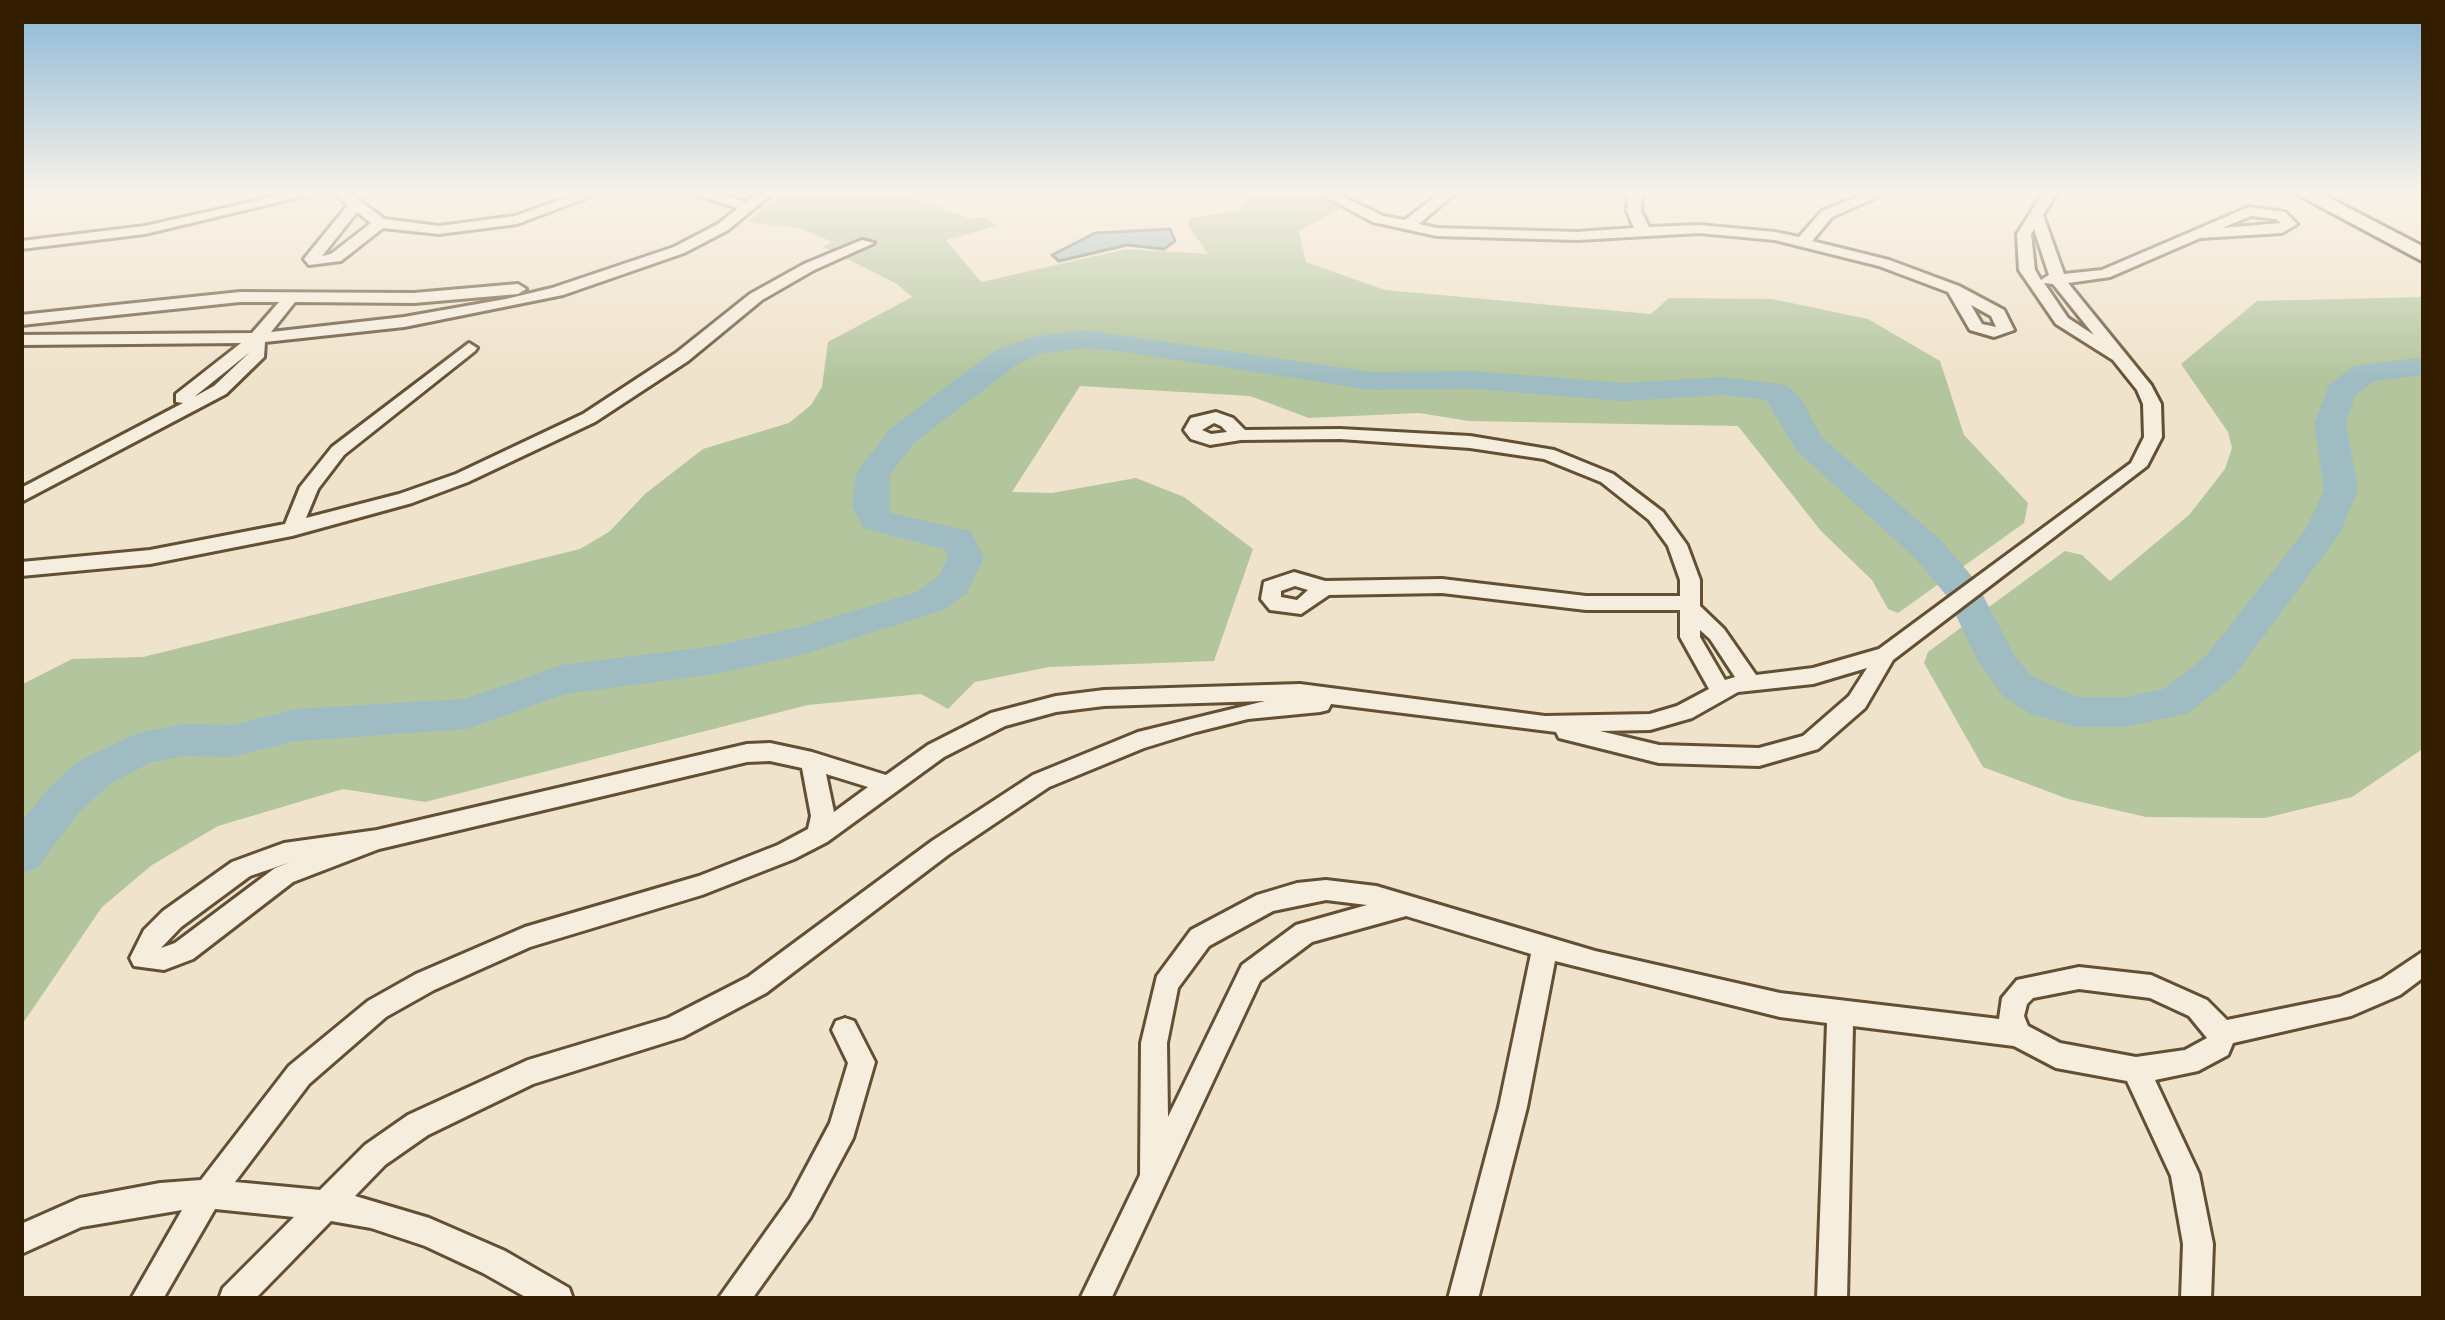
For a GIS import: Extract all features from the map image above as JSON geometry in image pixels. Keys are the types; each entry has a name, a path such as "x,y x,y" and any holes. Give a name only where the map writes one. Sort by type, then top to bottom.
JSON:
{"street":[{"path":"316,255 314,262 340,255"},
{"path":"21,340 257,338 438,317 557,292 665,255"},
{"path":"21,569 150,556 292,530 405,499 550,439 652,377 782,281 842,255"},
{"path":"1850,255 1954,289"},
{"path":"2026,255 2028,271 2062,320 2118,358"},
{"path":"1546,724 1620,748 1698,755 1786,752 1810,743 1846,716 1886,655 2118,484 2146,453 2156,422 2152,404 2056,273 2050,255"},
{"path":"2028,271 2120,268 2150,255"},
{"path":"21,320 293,295 452,296 595,278"},
{"path":"21,496 235,379 258,354 257,338 293,295"},
{"path":"292,530 309,487 338,451 469,348"},
{"path":"1241,435 1430,438 1512,448 1579,465 1627,490 1668,530 1687,568 1690,637 1720,690"},
{"path":"1324,588 1442,586 1586,603 1692,607 1749,681"},
{"path":"146,1299 208,1194 299,1075 377,1009 525,938 702,885 818,835 964,734 1056,704 1184,692 1300,692 1546,724 1649,722 1684,712 1720,690 1749,681 1813,676 1886,655"},
{"path":"1813,676 1840,689 1847,703 1846,716"},
{"path":"234,1299 375,1155 471,1096 528,1073 674,1028 757,986 940,848 1042,782 1138,741 1213,720 1249,711 1368,699"},
{"path":"1684,712 1679,741 1698,755"},
{"path":"376,840 284,875 184,951 164,959 143,958 153,938 172,919 241,869 284,853 376,840 747,753 770,752 812,761 889,785"},
{"path":"812,761 823,815 818,835"},
{"path":"1154,1180 1158,1006 1166,984 1200,938 1266,902 1297,893 1352,892 1689,986 1840,1015 2018,1034 2056,1055 2136,1070 2203,1058 2219,1046 2222,1033"},
{"path":"1095,1299 1250,973 1305,933 1403,906"},
{"path":"1463,1299 1513,1107 1545,949"},
{"path":"2222,1033 2342,1009 2391,987 2424,962"},
{"path":"2018,1034 2012,1016 2015,998 2026,988 2079,978 2151,987 2198,1009 2222,1033"},
{"path":"1832,1299 1840,1015"},
{"path":"733,1299 800,1208 843,1128 862,1063 844,1030"},
{"path":"2136,1070 2185,1174 2198,1244 2196,1299"},
{"path":"21,1239 122,1201 208,1194 326,1204 429,1233 494,1262 558,1299"}],"green space":[{"path":"838,255 958,255 981,282 1102,255 1304,255 1306,262 1385,290 1651,314 1669,298 1772,299 1868,319 1940,361 1964,435 2028,503 2024,523 1898,613 1888,609 1872,580 1821,531 1738,426 1469,421 1419,413 1309,418 1250,396 1080,386 1012,492 1052,493 1136,478 1184,497 1253,549 1214,661 1049,667 975,682 948,709 921,694 808,705 425,802 343,789 218,826 152,865 102,907 21,1026 21,685 72,659 143,657 580,549 609,532 645,494 703,449 789,423 811,405 822,387 828,342 912,297 897,284"},
{"path":"2424,297 2424,748 2352,797 2265,818 2146,817 2068,799 1983,767 1924,663 1928,652 2065,551 2082,555 2110,581 2189,515 2225,469 2232,448 2228,432 2181,364 2257,301"}],"water":[{"path":"1053,255 1086,255 1059,261"}],"waterway":[{"path":"21,855 64,800 95,772 139,749 183,740 232,741 296,725 467,714 562,680 715,660 801,641 930,601 954,584 966,557 957,539 875,520 869,505 873,473 902,436 1005,358 1031,346 1085,339 1119,342 1371,381 1474,380 1624,392 1723,386 1775,392 1786,400 1809,444 1928,549 1962,589 1999,663 2016,685 2045,703 2077,712 2126,712 2175,702 2220,666 2322,533 2341,490 2330,424 2340,392 2365,373 2424,366"}]}
